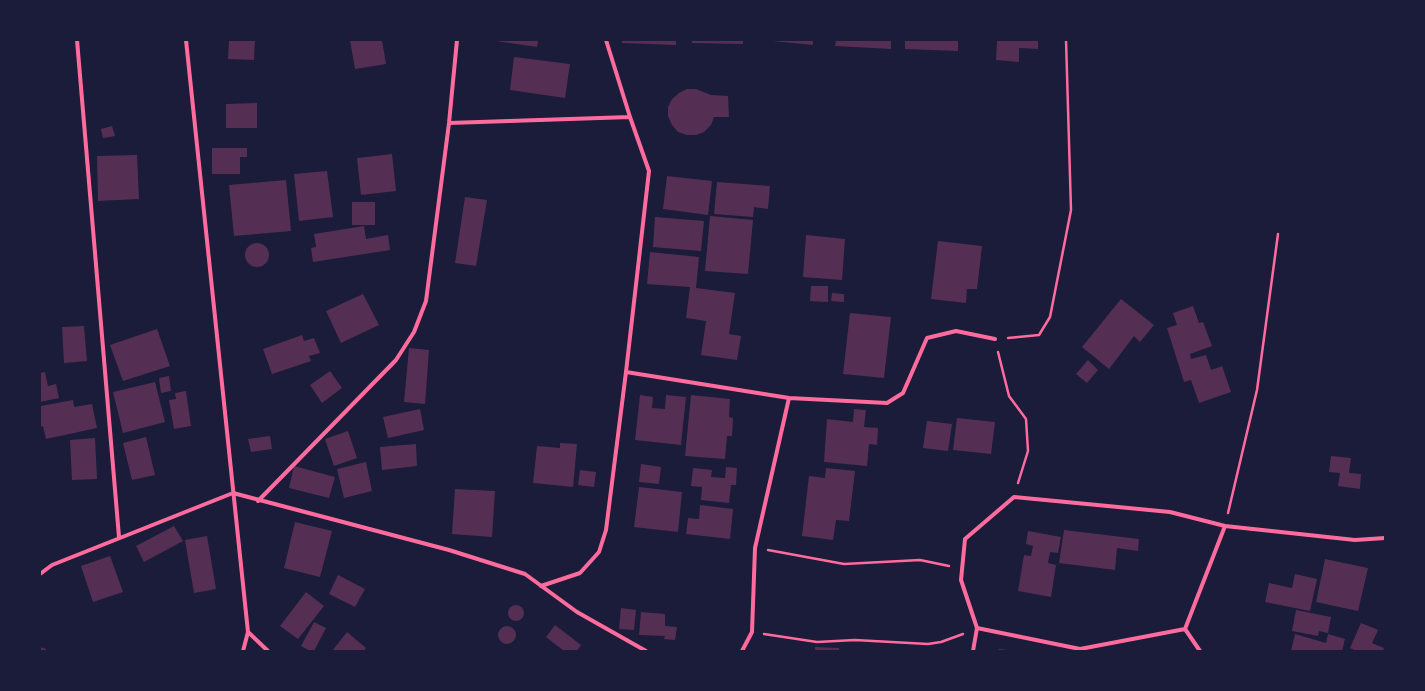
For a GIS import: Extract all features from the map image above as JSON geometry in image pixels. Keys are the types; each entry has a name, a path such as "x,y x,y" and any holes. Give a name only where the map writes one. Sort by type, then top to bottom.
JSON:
{"street":[{"path":"76,40 119,537"},
{"path":"186,40 248,632 243,651"},
{"path":"258,501 396,360 414,332 426,301 449,124 456,40"},
{"path":"541,586 580,573 599,552 606,530 626,372 649,171 630,117 606,40"},
{"path":"449,124 630,117"},
{"path":"626,372 789,398 887,403 903,393 927,338 956,331 995,339"},
{"path":"742,651 752,632 755,548 789,398"},
{"path":"40,574 52,565 119,537 233,493 258,501 449,550 525,574 577,612 646,651"},
{"path":"973,651 977,628 961,580 965,540 1014,497 1170,512 1225,526 1354,540 1385,538"},
{"path":"1185,629 1225,526"},
{"path":"977,628 1080,650 1185,629"},
{"path":"1185,629 1200,651"},
{"path":"248,632 268,651"}],"path":[{"path":"1014,497 1028,451 1026,419 1009,396 995,339 1039,335 1050,317 1072,210 1066,40"},
{"path":"1225,526 1257,390 1278,234"},
{"path":"755,548 844,564 920,560 948,565 961,580"},
{"path":"752,632 816,642 855,640 928,644 941,642 977,628"}],"building":[{"path":"229,40 255,40 254,60 228,59"},
{"path":"350,40 382,40 386,64 355,69"},
{"path":"489,40 538,40 537,47"},
{"path":"622,40 676,40 676,45 622,43"},
{"path":"692,40 743,40 743,44 692,43"},
{"path":"762,40 813,40 813,45"},
{"path":"836,40 891,40 891,49 835,46"},
{"path":"905,40 958,40 958,51 905,49"},
{"path":"997,40 1038,40 1038,49 1019,48 1019,62 996,60"},
{"path":"514,57 570,64 565,98 510,90"},
{"path":"687,89 696,89 711,95 728,96 729,117 714,117 711,125 704,132 696,135 687,135 678,132 672,125 668,116 668,107 672,99"},
{"path":"257,103 257,128 226,128 226,104"},
{"path":"112,126 115,136 103,138 101,129"},
{"path":"212,148 247,148 247,157 240,157 240,174 212,174"},
{"path":"392,154 396,191 361,195 357,158"},
{"path":"137,155 139,199 98,201 97,156"},
{"path":"327,171 333,217 299,221 294,174"},
{"path":"667,176 712,181 708,215 663,209"},
{"path":"286,180 291,231 234,236 229,185"},
{"path":"717,182 770,186 768,209 754,207 753,217 714,214"},
{"path":"465,197 487,200 476,266 455,263"},
{"path":"352,202 375,202 375,225 352,225"},
{"path":"710,216 753,220 748,274 705,271"},
{"path":"655,217 704,221 701,251 653,247"},
{"path":"364,226 366,239 388,235 390,250 313,262 311,248 316,247 314,234"},
{"path":"806,235 845,239 842,280 803,277"},
{"path":"938,241 982,246 977,289 967,289 966,303 931,299"},
{"path":"257,243 265,247 269,255 265,263 257,267 249,263 245,255 249,247"},
{"path":"650,252 699,257 696,288 735,293 729,334 741,336 737,360 701,355 706,321 686,318 690,287 647,284"},
{"path":"811,286 828,286 828,302 810,301"},
{"path":"832,293 844,294 844,302 831,301"},
{"path":"363,294 379,325 341,343 326,311"},
{"path":"1121,299 1154,325 1140,342 1134,336 1109,369 1082,347"},
{"path":"1193,306 1199,323 1203,322 1212,346 1190,354 1191,359 1206,355 1211,370 1222,366 1231,392 1199,403 1191,380 1184,382 1167,328 1177,325 1173,313"},
{"path":"850,313 891,317 884,378 843,374"},
{"path":"84,326 87,361 64,363 62,327"},
{"path":"157,329 170,366 123,381 110,345"},
{"path":"302,335 304,341 314,338 320,353 309,356 311,361 272,374 263,349"},
{"path":"409,348 429,350 425,404 404,402"},
{"path":"1088,360 1098,370 1087,383 1076,374"},
{"path":"330,371 342,388 322,403 310,385"},
{"path":"45,372 48,386 56,384 59,398 40,402 40,373"},
{"path":"169,376 171,391 161,393 159,378"},
{"path":"155,382 165,422 123,433 113,392"},
{"path":"186,391 191,426 174,429 169,400 176,399 175,393"},
{"path":"640,395 653,397 652,408 665,409 666,395 686,397 681,445 635,440"},
{"path":"691,395 730,399 729,417 733,418 732,436 727,436 725,459 685,456"},
{"path":"73,400 74,407 92,404 97,428 46,439 43,426 40,427 41,406"},
{"path":"420,409 424,430 388,438 383,417"},
{"path":"854,409 866,410 864,427 878,428 877,445 869,444 867,466 824,462 827,419 853,422"},
{"path":"957,418 995,422 991,454 953,450"},
{"path":"927,421 952,424 948,451 923,448"},
{"path":"348,431 357,458 334,466 325,439"},
{"path":"270,436 272,449 251,452 248,439"},
{"path":"146,437 155,475 132,480 123,443"},
{"path":"95,438 97,479 72,480 70,440"},
{"path":"560,443 577,444 573,487 533,483 537,446 560,448"},
{"path":"416,444 417,466 382,470 380,447"},
{"path":"1331,456 1351,458 1349,473 1361,474 1360,489 1338,486 1340,473 1329,472"},
{"path":"366,462 372,491 344,498 337,469"},
{"path":"641,464 661,467 659,484 639,482"},
{"path":"294,466 335,477 329,498 289,488"},
{"path":"726,467 737,468 736,485 731,485 729,503 701,500 702,487 691,486 693,468 712,470 711,477 725,478"},
{"path":"826,468 855,471 849,521 836,520 833,540 802,536 809,476 825,478"},
{"path":"580,470 596,472 594,487 578,485"},
{"path":"639,487 682,492 678,532 634,527"},
{"path":"455,489 495,491 492,537 452,534"},
{"path":"700,505 733,509 730,539 686,534 688,518 699,519"},
{"path":"295,522 332,531 320,577 284,568"},
{"path":"174,526 183,541 144,562 136,546"},
{"path":"1064,530 1139,539 1138,551 1117,548 1115,570 1059,563"},
{"path":"1028,531 1061,537 1058,553 1050,552 1048,563 1056,565 1051,597 1018,591 1024,555 1031,556 1033,546 1026,544"},
{"path":"207,536 216,589 194,593 185,540"},
{"path":"110,556 123,592 93,602 81,566"},
{"path":"1325,559 1368,568 1358,611 1316,602"},
{"path":"1295,574 1317,579 1310,611 1265,602 1269,583 1292,588"},
{"path":"338,575 365,589 355,607 329,594"},
{"path":"306,592 324,606 298,639 280,626"},
{"path":"513,605 519,605 524,610 522,619 519,621 513,621 508,616 508,610"},
{"path":"621,608 636,610 634,630 619,629"},
{"path":"1296,610 1331,617 1328,633 1319,631 1318,636 1292,631"},
{"path":"641,612 665,614 665,626 677,627 675,640 664,639 665,636 639,635"},
{"path":"314,622 326,628 314,651 310,651 301,646"},
{"path":"1361,623 1378,630 1372,643 1384,648 1383,651 1353,651 1354,650 1350,648"},
{"path":"555,625 581,645 577,651 564,651 546,637"},
{"path":"503,626 511,626 516,631 514,642 511,644 503,644 498,639 498,631"},
{"path":"347,632 366,648 364,651 332,651"},
{"path":"1295,634 1326,643 1328,634 1345,639 1342,651 1291,651"},
{"path":"40,647 46,649 45,651 40,651"},
{"path":"815,647 839,648 839,651 815,651"},
{"path":"999,649 1009,650 1009,651 998,651"}]}
